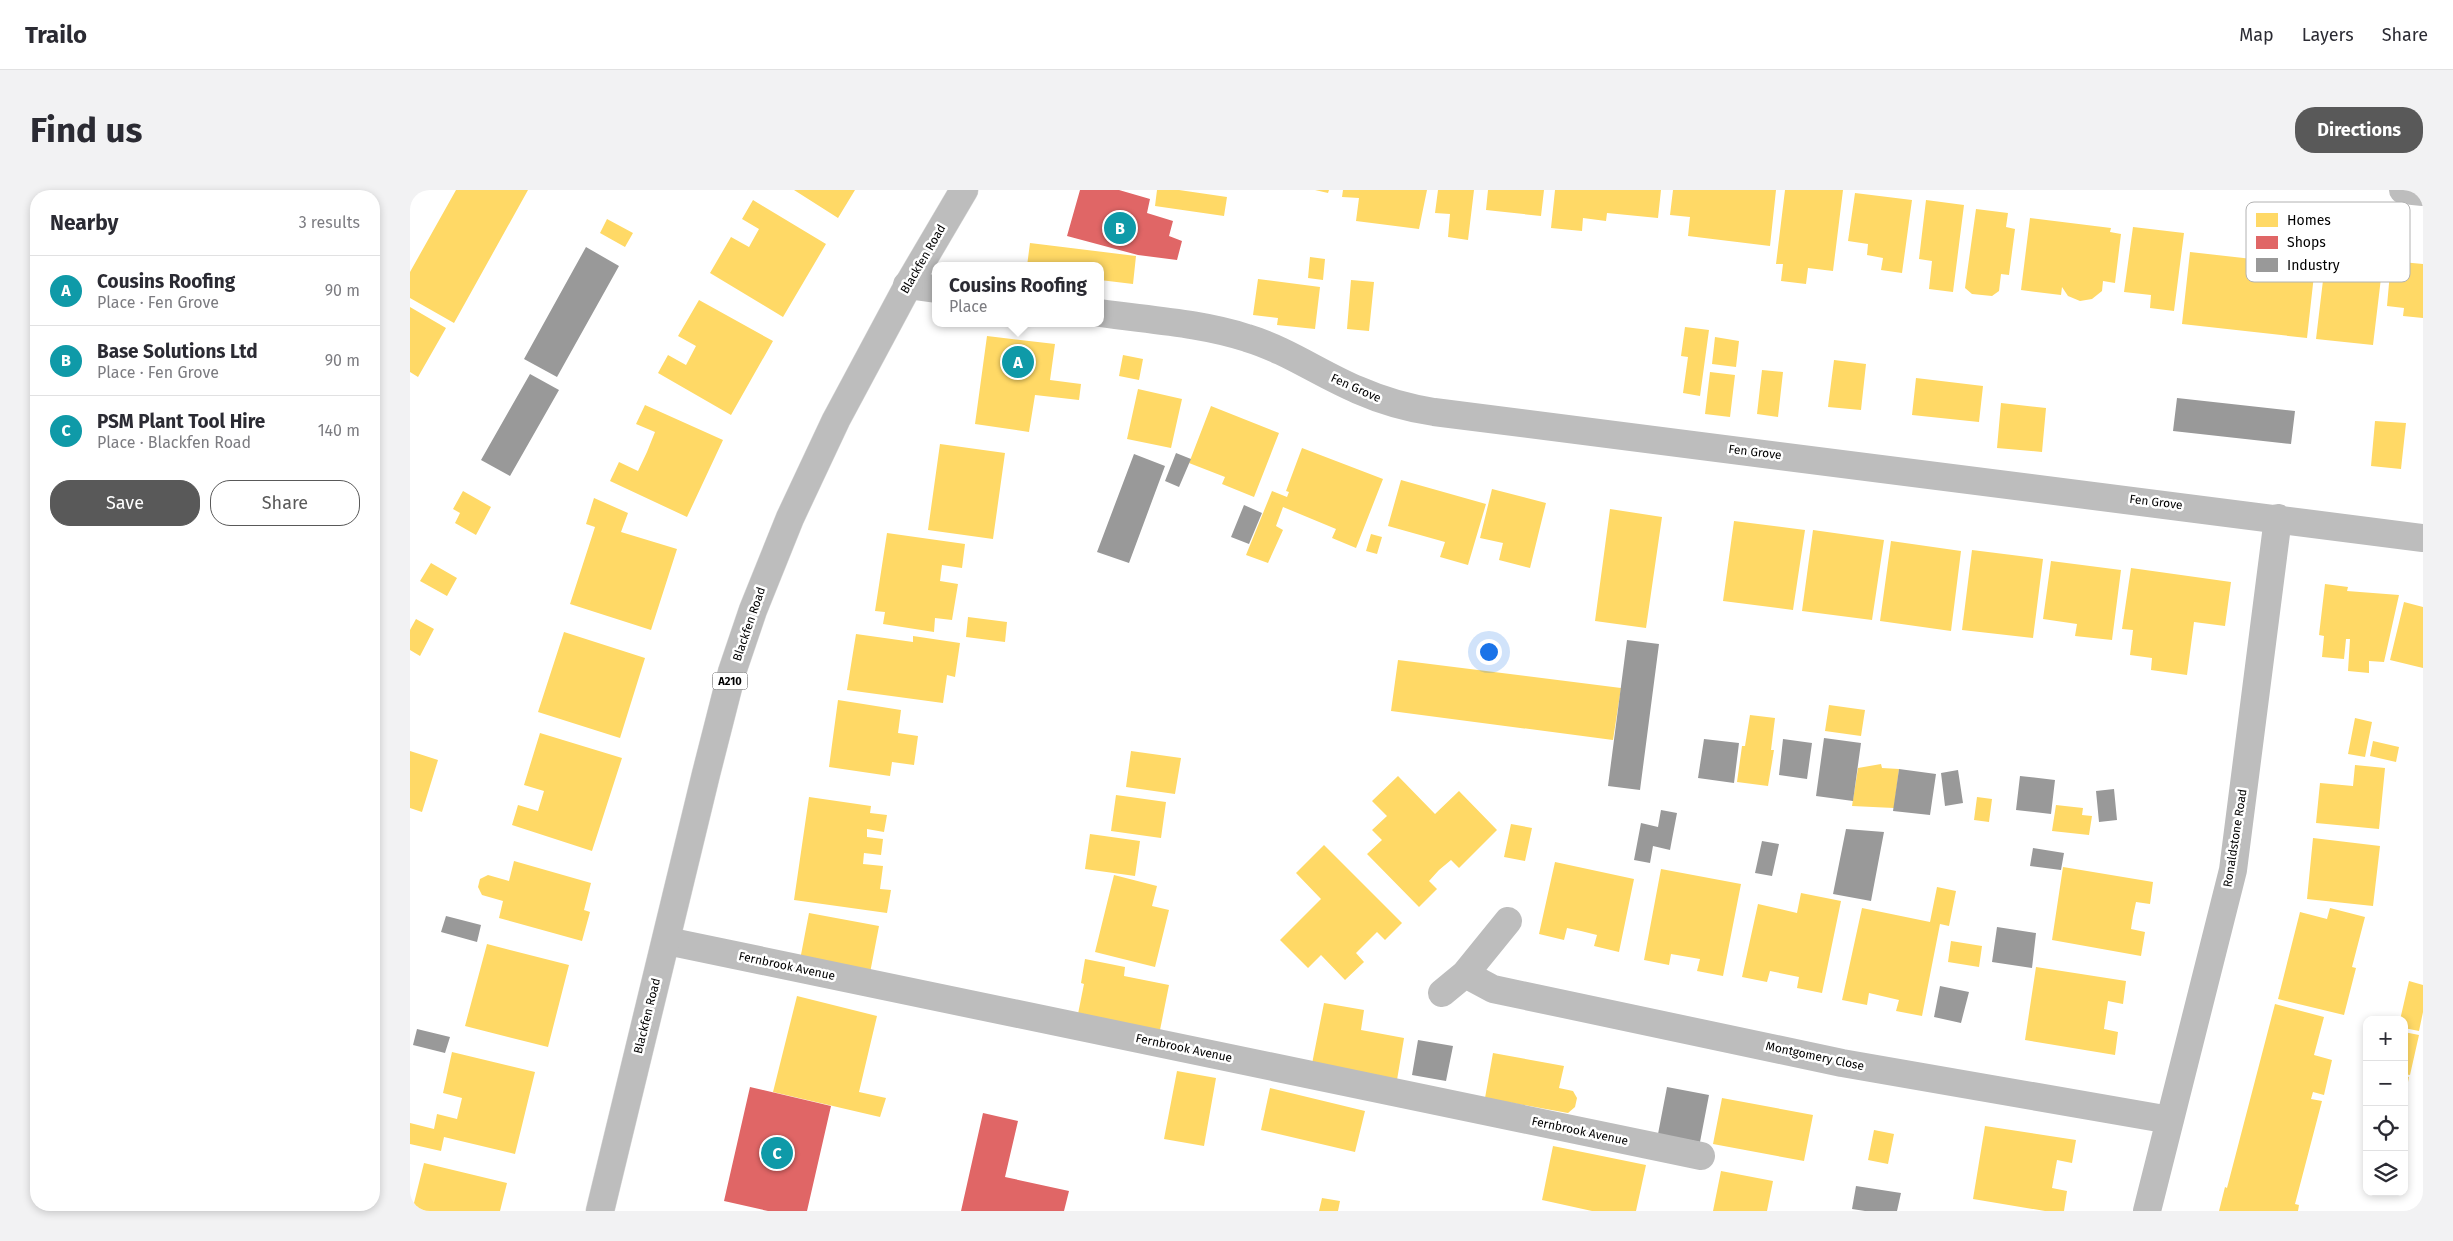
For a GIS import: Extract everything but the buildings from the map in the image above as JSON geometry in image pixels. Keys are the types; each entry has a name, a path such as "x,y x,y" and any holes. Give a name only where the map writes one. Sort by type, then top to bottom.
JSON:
{"street":[{"name":"Blackfen Road","path":"600,1211 732,672 753,610 790,518 836,420 907,285 964,190"},
{"path":"2403,190 2423,192"},
{"path":"907,285 932,289"},
{"name":"Fen Grove","path":"1104,315 1202,328 1246,338 1280,350 1357,390 1397,405 1434,412 2278,518 2423,538"},
{"name":"Ronaldstone Road","path":"2147,1211 2233,870 2278,518"},
{"path":"1442,992 1465,974 1508,921"},
{"name":"Fernbrook Avenue","path":"667,941 1701,1156"},
{"name":"Montgomery Close","path":"1465,974 1493,989 1842,1062 2170,1120"}],"place":[{"name":"Base Solutions Ltd","path":"1120,228"},
{"name":"Cousins Roofing","path":"1018,362"},
{"name":"PSM Plant Tool Hire","path":"777,1153"}]}
